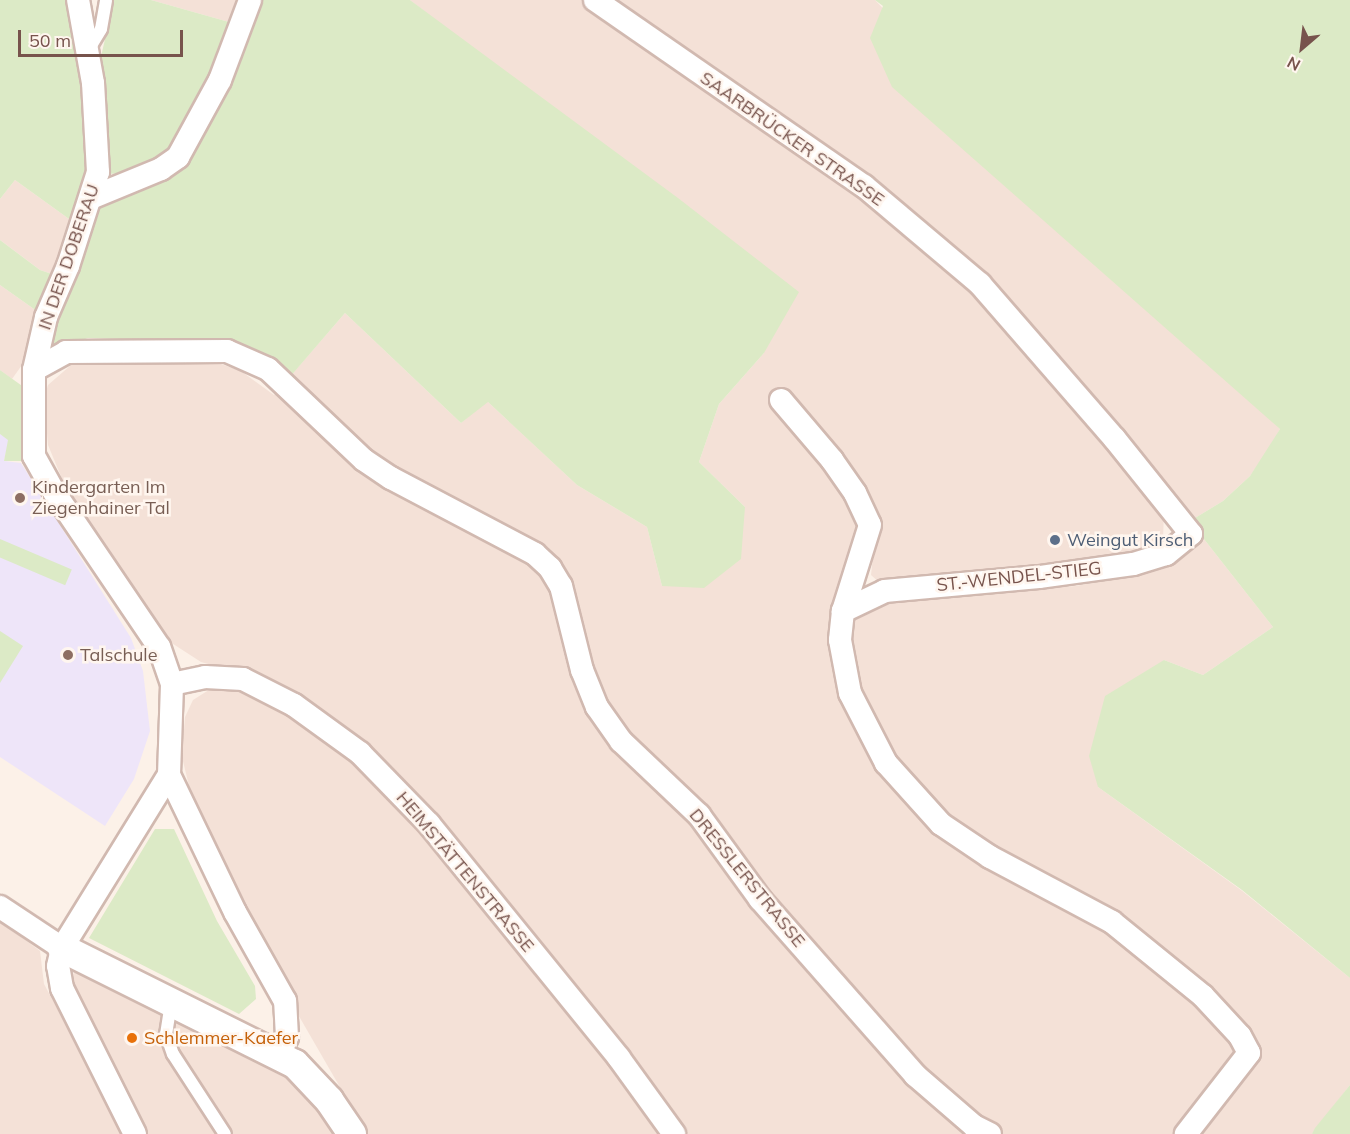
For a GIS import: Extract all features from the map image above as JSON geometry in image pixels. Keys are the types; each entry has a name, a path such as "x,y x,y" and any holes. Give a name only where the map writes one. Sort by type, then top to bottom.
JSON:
{"street":[{"name":"IN DER DOBERAU","path":"78,0 88,50 98,172 93,197 46,317 34,370 34,456 54,492 159,646 172,684"},
{"path":"93,197 161,169 178,157 220,80 250,0"},
{"name":"SAARBRÜCKER STRASSE","path":"595,0 864,186 980,284 1114,438 1191,534"},
{"name":"DRESSLERSTRASSE","path":"66,352 227,351 268,369 364,460 391,478 535,554 550,568 561,586 582,670 597,707 621,741 699,815 760,899 915,1075 966,1120 990,1134"},
{"name":"IN DER DOBERAU","path":"34,370 66,352"},
{"path":"781,400 838,469 870,525 843,611 840,640 850,693 886,763 941,824 990,857 1112,922 1180,975 1240,1036 1249,1053 1186,1134"},
{"name":"ST.-WENDEL-STIEG","path":"843,611 885,591 1133,564 1166,554 1191,534"},
{"name":"HEIMSTÄTTENSTRASSE","path":"172,684 205,677 243,680 294,705 360,753 429,824 619,1058 674,1134"},
{"path":"172,684 169,775 235,912 285,1001 287,1036 279,1056"},
{"path":"135,1134 62,988 58,966 62,948 169,775"},
{"path":"0,907 62,948 279,1056 316,1083 352,1134"}],"lane":[{"path":"88,50 101,29 106,0"},
{"path":"171,1002 166,1034 173,1054 225,1134"}],"shaded area":[{"path":"151,0 245,0 236,24"},
{"path":"410,0 588,0 841,174 1005,319 1164,509 1163,541 1147,556 881,584 871,575 874,547 844,579 830,609 851,618 879,600 1076,586 1116,578 1200,534 1273,627 1203,675 1164,660 1098,787 1241,890 1350,978 1350,1085 1312,1134 1191,1134 1236,1063 1173,1134 681,1134 523,919 431,811 230,670 201,662 167,640 65,486 48,445 44,398 48,385 71,365 91,361 218,363 241,371 274,395 345,313 461,423 487,401 577,485 647,527 662,586 745,507 699,462 719,404 764,353 488,61"},
{"path":"604,0 875,0 1280,429 1250,476 1223,501 1195,518 1012,312"},
{"path":"15,180 76,224 58,276 40,270 0,240 0,199"},
{"path":"0,285 41,314 27,358 12,379 0,370"},
{"name":"Talschule","path":"0,434 9,439 4,461 21,463 131,638 143,671 150,731 134,779 105,826 0,757"},
{"path":"212,688 243,689 287,711 374,777 511,929 662,1134 367,1134 296,1011 197,819 182,757 185,717 193,700"},
{"path":"0,921 40,951 44,984 124,1134 0,1134"},
{"path":"78,970 279,1069 302,1088 340,1134 142,1134 68,978"}],"green space":[{"path":"0,0 75,0 92,170 76,224 15,180 0,199"},
{"path":"114,0 151,0 236,24 174,153 133,173 105,174 100,61"},
{"path":"261,0 410,0 678,198 799,292 764,353 719,404 699,462 745,507 741,559 704,588 662,586 647,527 577,485 488,402 461,423 345,313 289,378 221,342 88,338 52,350 46,347 99,204 164,175 250,28"},
{"path":"875,0 1350,0 1350,978 1242,890 1098,787 1089,756 1105,696 1164,660 1203,675 1273,627 1200,534 1195,518 1223,501 1250,476 1280,429 892,87 870,38 883,6"},
{"path":"0,240 40,270 58,276 41,314 0,285"},
{"path":"0,370 25,388 22,425 31,461 4,461 8,440 0,434"},
{"path":"0,539 72,569 65,585 0,557"},
{"path":"0,631 23,646 0,683"},
{"path":"155,829 174,829 217,921 255,986 256,999 239,1014 89,938"},
{"path":"1350,1085 1350,1134 1312,1134 1315,1128"}],"place":[{"name":"Kindergarten Im Ziegenhainer Tal","path":"20,498"},
{"name":"Weingut Kirsch","path":"1055,540"},
{"name":"Talschule","path":"68,655"},
{"name":"Schlemmer-Kaefer","path":"132,1038"}]}
